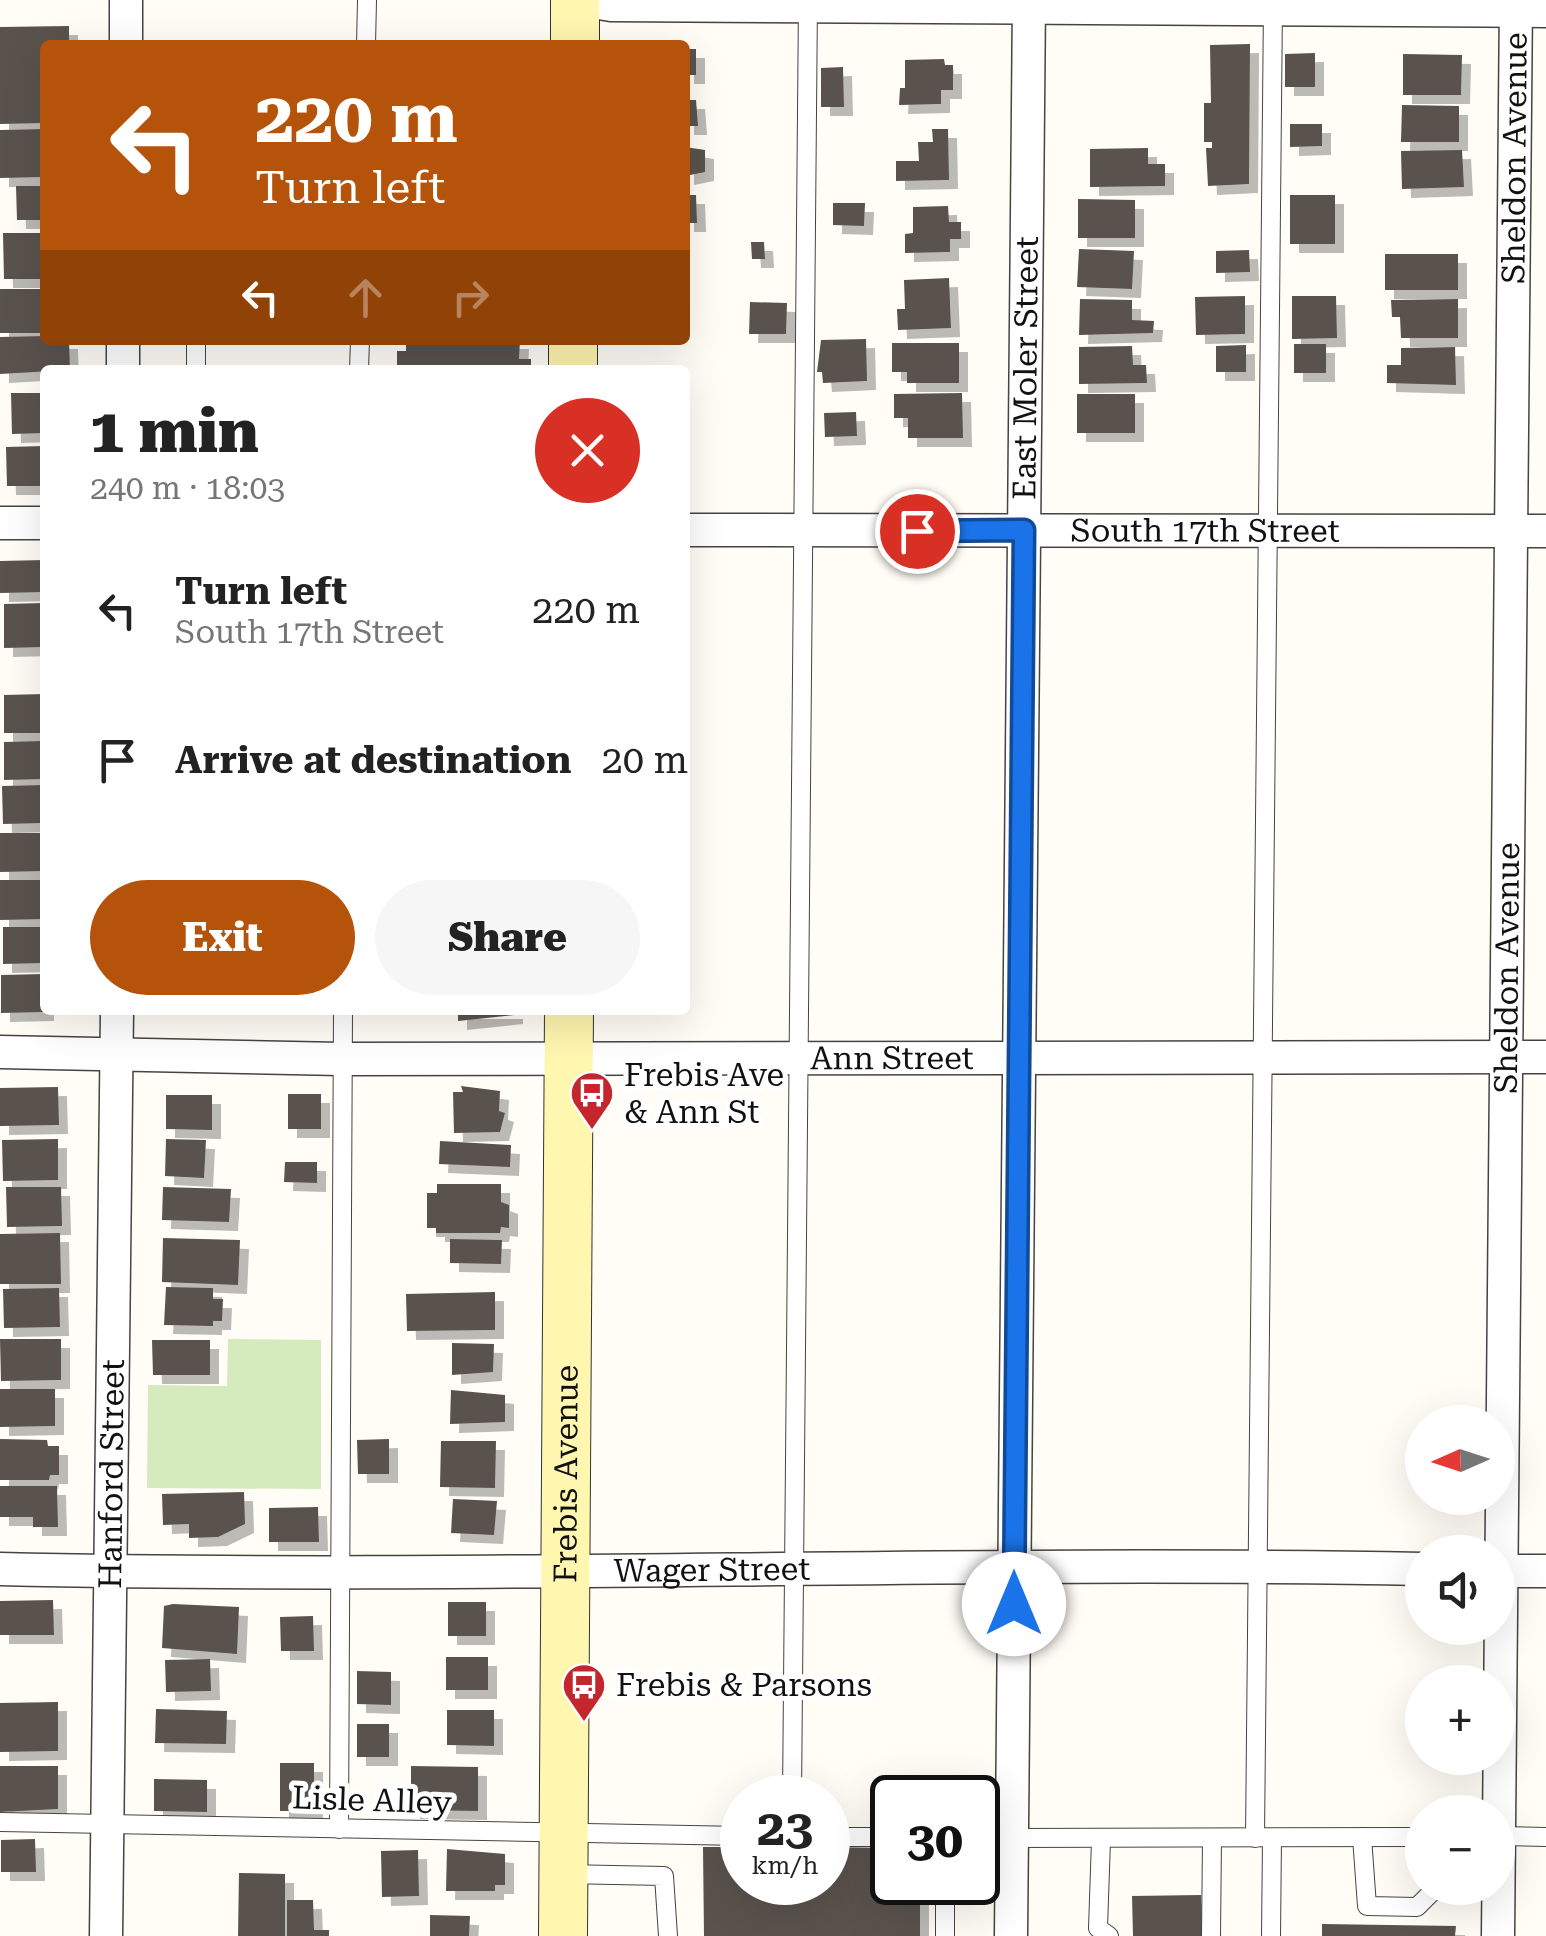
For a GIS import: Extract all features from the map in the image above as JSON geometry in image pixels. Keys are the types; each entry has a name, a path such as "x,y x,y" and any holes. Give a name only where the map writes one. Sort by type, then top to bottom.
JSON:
{"main road":[{"path":"575,40 578,0"},
{"name":"Frebis Avenue","path":"563,1936 569,1033"}],"street":[{"path":"126,0 126,40"},
{"path":"578,0 611,5 1526,8"},
{"name":"East Moler Street","path":"1011,1936 1029,4"},
{"name":"Sheldon Avenue","path":"1500,1535 1511,531 1526,8"},
{"path":"0,523 40,523"},
{"name":"South 17th Street","path":"690,530 1546,531"},
{"name":"Hanford Street","path":"106,1936 117,1015"},
{"name":"Ann Street","path":"0,1052 341,1059 569,1033 798,1059 1546,1057"},
{"name":"Wager Street","path":"0,1568 338,1572 1015,1565 1405,1569"},
{"path":"1515,1571 1546,1571"},
{"name":"Sheldon Avenue","path":"1498,1795 1499,1645"},
{"name":"Sheldon Avenue","path":"1498,1905 1498,1936"}],"lane":[{"path":"366,40 367,0"},
{"path":"792,1775 808,4"},
{"path":"1271,1936 1263,1838 1259,1566 1273,5"},
{"path":"339,1830 343,1015"},
{"name":"Lisle Alley","path":"0,1822 339,1830 563,1855 720,1838"},
{"path":"1515,1836 1546,1837"},
{"path":"1000,1857 1012,1852 1102,1840 1405,1837"},
{"path":"1211,1936 1212,1838"},
{"path":"1362,1838 1367,1906 1419,1905"},
{"path":"1102,1840 1098,1928 1110,1936"},
{"path":"1000,1847 1012,1852"},
{"path":"563,1855 664,1876 668,1936"},
{"path":"945,1905 946,1936"}],"green space":[{"path":"228,1339 321,1340 321,1489 147,1488 148,1385 227,1386"}],"building":[{"path":"69,26 69,40 40,40 40,123 0,124 0,27"},
{"path":"1250,44 1249,184 1208,186 1206,148 1212,148 1212,142 1204,142 1204,103 1211,103 1210,45"},
{"path":"690,49 696,49 696,75 690,75"},
{"path":"1315,53 1315,87 1285,87 1285,54"},
{"path":"1403,54 1462,55 1461,95 1403,95"},
{"path":"944,59 945,65 953,65 953,90 941,90 941,104 899,105 900,88 905,88 905,60"},
{"path":"843,67 844,107 821,107 821,68"},
{"path":"690,100 696,100 698,126 690,126"},
{"path":"1402,105 1459,106 1459,142 1401,142"},
{"path":"1290,124 1322,124 1322,146 1290,147"},
{"path":"40,129 40,177 0,178 0,130"},
{"path":"932,129 948,129 949,180 896,181 896,161 919,161 918,142 933,142"},
{"path":"690,148 705,150 705,172 690,175"},
{"path":"1148,148 1148,164 1165,164 1165,186 1090,187 1090,149"},
{"path":"1462,150 1464,187 1402,189 1401,151"},
{"path":"16,186 40,186 40,220 17,220"},
{"path":"690,195 696,195 697,223 690,223"},
{"path":"1290,195 1335,195 1335,244 1290,244"},
{"path":"1078,199 1135,200 1135,238 1078,238"},
{"path":"833,203 865,203 864,226 833,225"},
{"path":"948,206 949,222 961,222 961,239 950,239 950,252 905,253 905,234 913,233 913,207"},
{"path":"3,233 40,233 40,279 4,279"},
{"path":"751,242 764,242 765,259 752,259"},
{"path":"1079,249 1134,251 1132,289 1077,287"},
{"path":"1249,250 1250,272 1216,273 1216,251"},
{"path":"1385,254 1458,254 1458,290 1385,290"},
{"path":"949,278 951,328 898,330 897,309 905,309 904,280"},
{"path":"0,289 40,289 40,333 0,333"},
{"path":"1245,296 1245,334 1196,335 1195,297"},
{"path":"1292,296 1336,296 1337,338 1292,339"},
{"path":"1080,299 1132,300 1132,320 1154,321 1153,333 1079,335"},
{"path":"1458,299 1458,338 1401,338 1400,317 1392,317 1391,300"},
{"path":"750,302 787,303 786,334 749,334"},
{"path":"40,336 40,345 69,345 70,365 40,365 40,372 0,374 0,337"},
{"path":"866,339 867,381 823,383 822,372 817,372 821,340"},
{"path":"892,343 959,343 959,383 907,383 907,372 892,372"},
{"path":"1294,344 1326,344 1326,373 1294,373"},
{"path":"406,345 520,345 519,359 531,359 531,365 397,365 397,351 406,351"},
{"path":"1246,345 1246,372 1216,372 1216,346"},
{"path":"1132,346 1133,365 1146,365 1147,383 1079,384 1079,347"},
{"path":"1455,347 1456,385 1387,383 1387,365 1401,365 1401,348"},
{"path":"11,393 40,393 40,433 12,434"},
{"path":"962,393 963,438 908,438 908,418 894,418 894,394"},
{"path":"1077,394 1135,394 1135,433 1077,433"},
{"path":"856,412 857,436 825,437 824,413"},
{"path":"40,446 40,486 7,486 6,447"},
{"path":"40,560 40,592 0,593 0,561"},
{"path":"40,603 40,647 4,648 4,604"},
{"path":"40,694 40,733 4,733 4,695"},
{"path":"40,741 40,779 4,780 4,742"},
{"path":"40,785 40,823 3,824 2,786"},
{"path":"0,833 40,833 40,871 0,872"},
{"path":"0,880 40,880 40,919 0,920"},
{"path":"3,927 40,927 40,963 3,964"},
{"path":"40,974 40,1012 1,1013 1,975"},
{"path":"458,1015 514,1015 458,1021"},
{"path":"461,1086 500,1091 499,1111 505,1113 500,1132 454,1133 453,1092 463,1092"},
{"path":"58,1087 59,1125 0,1126 0,1088"},
{"path":"288,1094 321,1094 321,1129 288,1129"},
{"path":"166,1095 212,1095 212,1130 166,1129"},
{"path":"58,1139 58,1180 3,1181 2,1140"},
{"path":"166,1139 206,1140 204,1178 165,1176"},
{"path":"440,1141 511,1145 510,1167 439,1164"},
{"path":"285,1162 317,1162 317,1183 284,1182"},
{"path":"437,1184 501,1184 501,1202 509,1205 509,1228 501,1227 500,1233 436,1233 436,1228 427,1228 427,1193 437,1193"},
{"path":"6,1187 61,1187 62,1226 7,1227"},
{"path":"163,1187 231,1189 229,1222 162,1220"},
{"path":"60,1233 61,1284 0,1284 0,1234"},
{"path":"163,1238 240,1240 238,1285 162,1282"},
{"path":"450,1239 502,1240 501,1264 450,1263"},
{"path":"166,1287 213,1288 213,1299 223,1299 222,1321 213,1321 213,1326 164,1325"},
{"path":"59,1288 60,1327 4,1328 3,1289"},
{"path":"495,1292 495,1330 407,1331 406,1294"},
{"path":"0,1339 61,1339 61,1380 1,1381"},
{"path":"152,1340 210,1340 210,1375 153,1375"},
{"path":"452,1343 494,1344 493,1372 452,1375"},
{"path":"0,1389 55,1389 55,1426 0,1427"},
{"path":"451,1390 505,1395 505,1422 450,1424"},
{"path":"0,1439 47,1440 48,1446 59,1446 59,1475 50,1475 49,1480 0,1480"},
{"path":"389,1439 389,1474 358,1474 357,1440"},
{"path":"441,1441 496,1441 495,1488 440,1487"},
{"path":"0,1486 57,1486 58,1527 33,1527 33,1517 0,1517"},
{"path":"244,1492 245,1524 218,1537 189,1538 189,1524 163,1525 162,1494"},
{"path":"453,1499 497,1501 494,1535 451,1533"},
{"path":"318,1507 319,1542 269,1542 269,1508"},
{"path":"53,1600 54,1635 0,1635 0,1601"},
{"path":"448,1602 486,1602 486,1636 448,1636"},
{"path":"164,1606 239,1607 237,1654 162,1648"},
{"path":"313,1616 314,1651 281,1651 280,1617"},
{"path":"446,1657 488,1657 488,1690 446,1690"},
{"path":"210,1659 211,1691 166,1692 165,1660"},
{"path":"357,1671 391,1672 391,1705 357,1704"},
{"path":"58,1702 58,1751 0,1752 0,1703"},
{"path":"156,1709 227,1711 226,1744 155,1743"},
{"path":"447,1710 494,1710 494,1746 447,1745"},
{"path":"357,1724 389,1724 389,1757 357,1757"},
{"path":"280,1763 314,1763 314,1811 280,1811"},
{"path":"0,1766 58,1766 58,1809 0,1812"},
{"path":"411,1766 478,1767 478,1811 411,1810"},
{"path":"154,1779 207,1780 207,1812 154,1811"},
{"path":"35,1839 36,1872 1,1872 1,1840"},
{"path":"703,1847 720,1847 720,1905 850,1905 850,1847 870,1848 870,1905 920,1905 920,1936 704,1936"},
{"path":"447,1849 505,1854 505,1885 495,1885 495,1891 446,1891"},
{"path":"418,1850 419,1896 382,1897 381,1851"},
{"path":"239,1873 285,1874 285,1936 238,1936"},
{"path":"1201,1895 1202,1936 1133,1936 1132,1896"},
{"path":"287,1900 313,1900 314,1930 329,1930 329,1936 287,1936"},
{"path":"430,1915 470,1916 469,1936 430,1936"},
{"path":"1322,1924 1456,1926 1455,1936 1322,1936"}],"place":[{"name":"Frebis Ave & Ann St","path":"592,1131"},
{"name":"Frebis & Parsons","path":"584,1723"}],"route":[{"path":"917,531 1024,530 1014,1604"}]}
